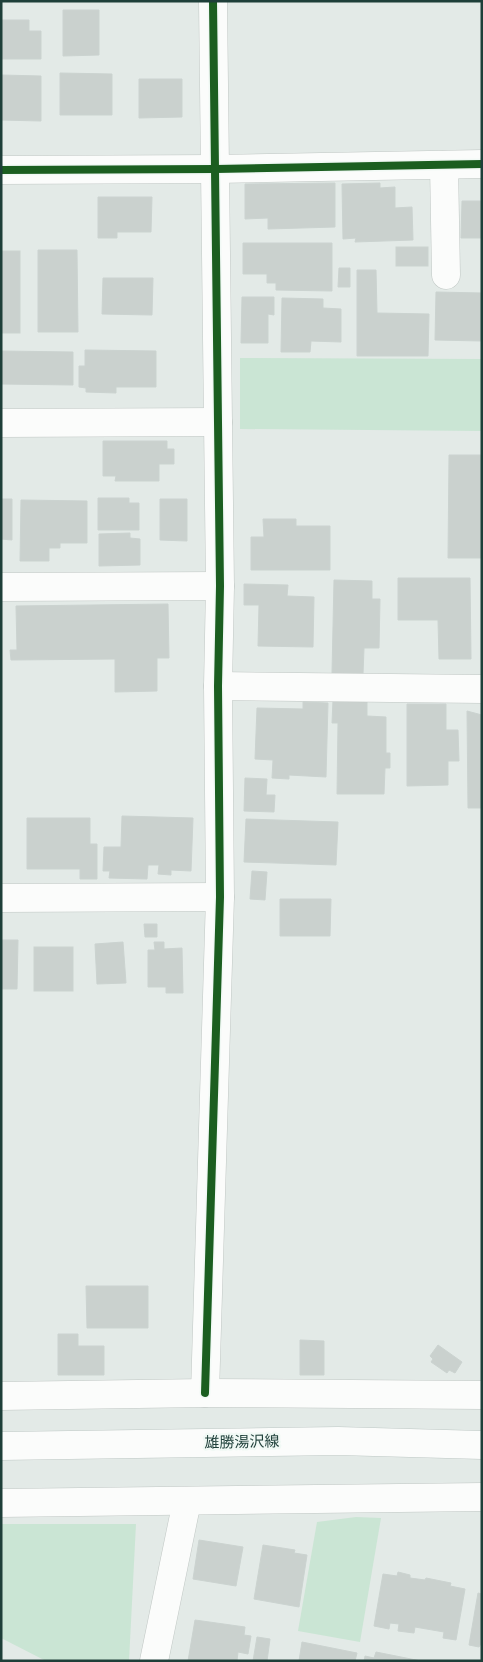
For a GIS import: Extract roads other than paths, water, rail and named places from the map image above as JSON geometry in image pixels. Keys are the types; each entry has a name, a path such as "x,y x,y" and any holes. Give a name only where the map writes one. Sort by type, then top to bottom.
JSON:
{"street":[{"path":"205,1393 220,897 218,686 220,586 213,1"},
{"path":"1,170 216,169 482,164"},
{"path":"444,165 446,275"},
{"path":"1,423 218,422"},
{"path":"1,586 220,586"},
{"path":"218,686 482,688"},
{"path":"1,898 220,897"},
{"path":"1,1396 205,1393 482,1395"},
{"name":"雄勝湯沢線","path":"1,1446 338,1441 482,1445"},
{"path":"1,1503 482,1497"},
{"path":"154,1661 187,1501"}]}
